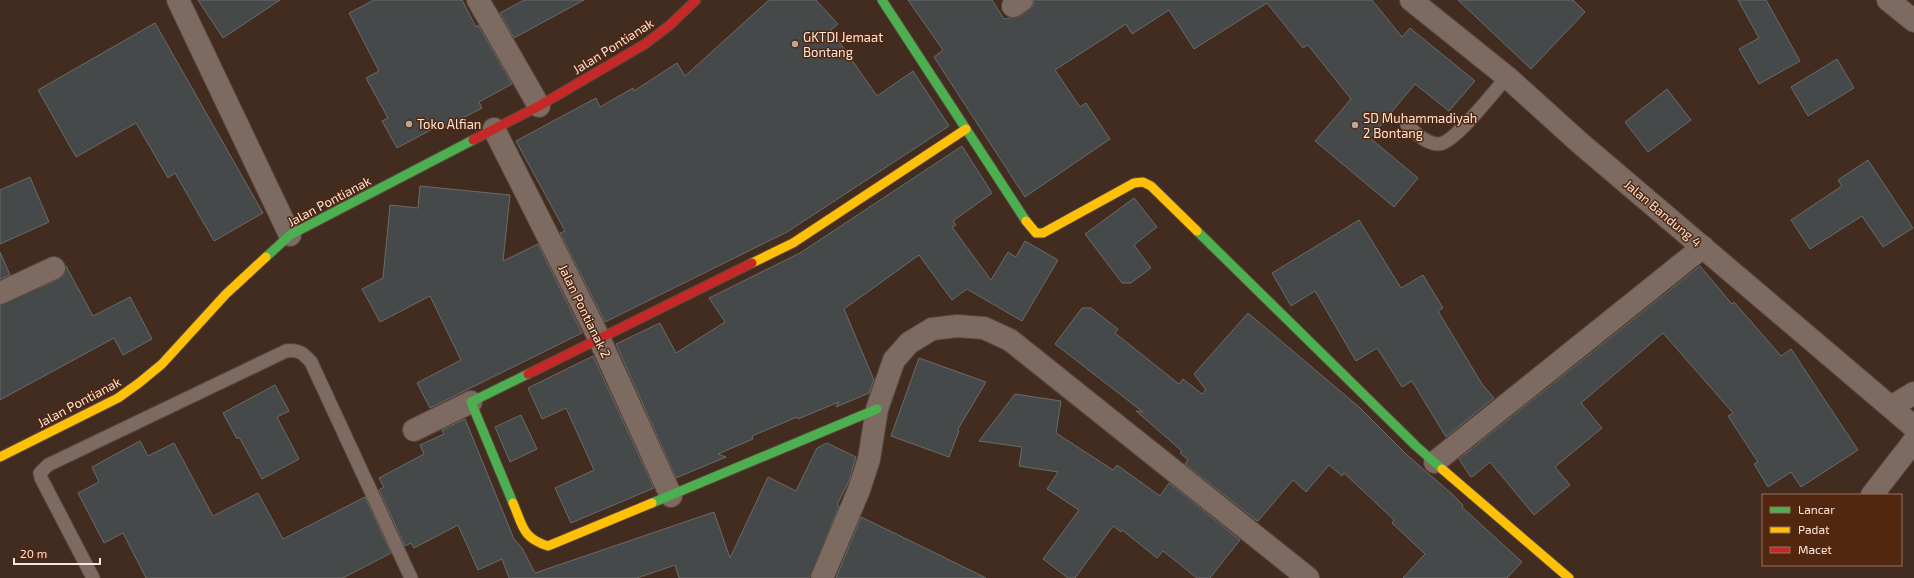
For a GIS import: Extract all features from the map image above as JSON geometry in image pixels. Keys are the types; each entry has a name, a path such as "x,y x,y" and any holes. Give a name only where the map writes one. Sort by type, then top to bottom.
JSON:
{"street":[{"path":"178,0 290,235"},
{"path":"478,0 539,106"},
{"name":"Jalan Pontianak","path":"0,458 118,398 162,364 226,294 290,235 539,106 645,44 670,25 696,0"},
{"path":"882,0 1030,228 1036,233 1043,233 1134,183 1143,182 1151,186 1435,462 1569,578"},
{"name":"Jalan Bandung 4","path":"1411,0 1507,77 1580,143 1703,246 1914,427"},
{"path":"1888,0 1914,21"},
{"path":"414,430 793,243 966,128"},
{"name":"Jalan Pontianak 2","path":"494,129 599,338 671,496"},
{"path":"1435,462 1703,246"},
{"path":"0,293 54,268"},
{"path":"822,578 859,490 869,459 877,409 894,360 909,342 932,329 957,326 984,328 1010,340 1308,578"},
{"path":"1892,407 1914,393"},
{"path":"471,402 526,534 535,542 548,546 877,409"},
{"path":"1873,494 1914,441"}],"lane":[{"path":"1407,125 1426,141 1439,144 1445,142 1462,128 1507,77"},
{"path":"94,578 40,478 43,469 48,464 286,351 295,349 303,353 311,362 411,578"}],"building":[{"path":"198,0 280,0 223,38"},
{"path":"374,0 462,0 476,27 478,25 512,84 479,102 482,108 444,128 442,124 397,148 382,121 388,118 366,78 379,71 349,13"},
{"path":"524,0 584,0 514,38 500,13"},
{"path":"769,0 816,0 838,24 831,30 877,96 913,71 949,126 787,232 605,322 560,233 565,231 516,141 596,98 600,107 633,88 634,91 677,63 685,76"},
{"path":"908,0 992,0 1004,19 1020,16 1033,6 1034,0 1372,0 1402,37 1410,28 1475,81 1449,111 1415,84 1370,138 1418,178 1394,207 1315,141 1351,99 1308,45 1303,48 1267,3 1194,49 1169,10 1132,34 1126,24 1055,70 1080,107 1086,103 1110,139 1025,197 934,57 943,50"},
{"path":"1458,0 1573,0 1585,12 1531,69"},
{"path":"1738,0 1766,0 1800,61 1759,84 1739,49 1759,38"},
{"path":"155,23 263,213 214,241 175,173 168,178 136,123 76,157 38,90"},
{"path":"1837,59 1854,88 1808,116 1791,87"},
{"path":"1667,89 1691,120 1648,152 1625,122"},
{"path":"962,146 992,193 953,221 956,225 952,227 991,280 1008,252 1016,257 1025,241 1058,260 1022,321 967,289 952,300 919,255 844,309 874,380 869,393 836,407 839,402 798,419 797,417 752,436 753,439 718,454 726,457 676,478 616,344 660,323 676,353 725,322 709,298 800,253"},
{"path":"1868,160 1913,228 1883,247 1862,216 1810,249 1791,220 1842,186 1838,180"},
{"path":"30,177 49,222 0,244 0,190"},
{"path":"420,186 510,195 503,261 538,244 582,333 430,408 417,383 461,360 430,296 380,322 362,289 383,278 390,205 418,208"},
{"path":"1134,198 1157,227 1134,245 1151,268 1131,283 1122,283 1085,234"},
{"path":"1359,220 1401,288 1423,275 1443,308 1438,311 1482,384 1494,398 1446,437 1412,381 1402,387 1377,348 1356,361 1315,291 1291,306 1272,273"},
{"path":"0,252 10,275 0,279"},
{"path":"66,266 93,316 130,297 152,339 123,355 114,338 0,400 0,305 59,279 64,275"},
{"path":"1700,266 1732,304 1734,302 1781,356 1791,349 1858,450 1801,487 1791,472 1768,487 1754,464 1758,462 1728,416 1733,413 1663,333 1581,403 1602,428 1555,467 1570,485 1534,515 1490,462 1472,477 1470,476 1459,459"},
{"path":"1082,308 1091,308 1118,329 1115,333 1179,384 1183,379 1202,394 1206,390 1194,374 1248,313 1359,407 1407,455 1452,494 1463,505 1462,507 1522,562 1507,578 1403,578 1425,554 1392,523 1394,520 1344,473 1342,476 1329,465 1306,492 1293,480 1258,521 1256,520 1185,464 1188,460 1180,453 1182,451 1136,411 1143,412 1055,344"},
{"path":"593,356 654,488 571,523 555,488 594,470 566,408 542,419 528,388"},
{"path":"919,358 986,382 958,429 959,431 949,457 891,436"},
{"path":"275,385 289,411 277,417 299,459 262,479 239,437 237,439 223,413"},
{"path":"1015,394 1061,401 1056,433 1113,470 1117,465 1160,496 1169,483 1240,540 1210,578 1197,578 1163,551 1157,558 1122,530 1121,532 1113,526 1075,578 1068,578 1043,559 1079,510 1047,489 1058,472 1019,466 1022,447 979,441"},
{"path":"521,415 537,449 510,462 495,427"},
{"path":"465,419 514,539 522,548 535,573 714,512 730,558 768,477 796,491 817,448 827,443 856,457 849,481 837,505 839,506 810,578 679,578 675,565 637,578 509,578 502,559 478,570 458,525 414,548 411,543 405,546 379,490 384,487 379,478 424,454 420,445 444,434 442,430"},
{"path":"140,441 148,456 174,443 213,516 258,493 283,539 365,497 391,553 343,578 146,578 123,533 104,543 78,493 99,482 92,467"},
{"path":"861,517 925,548 986,578 836,578"}],"traffic: fast":[{"path":"882,0 1026,221"},
{"path":"266,257 290,235 473,140"},
{"path":"1197,231 1416,446 1442,469"},
{"path":"513,503 471,402 528,374"},
{"path":"652,503 877,409"}],"traffic: slow":[{"path":"752,263 793,243 966,129"},
{"path":"1026,221 1036,233 1043,233 1134,183 1143,182 1151,186 1197,231"},
{"path":"0,457 118,398 139,383 162,364 226,294 266,257"},
{"path":"1442,469 1569,578"},
{"path":"513,503 524,530 528,535 539,543 548,546 652,503"}],"traffic: jam":[{"path":"473,140 539,106 645,44 670,25 696,0"},
{"path":"528,374 752,263"}],"place":[{"name":"GKTDI Jemaat Bontang","path":"795,44"},
{"name":"Toko Alfian","path":"409,124"},
{"name":"SD Muhammadiyah 2 Bontang","path":"1355,125"}]}
